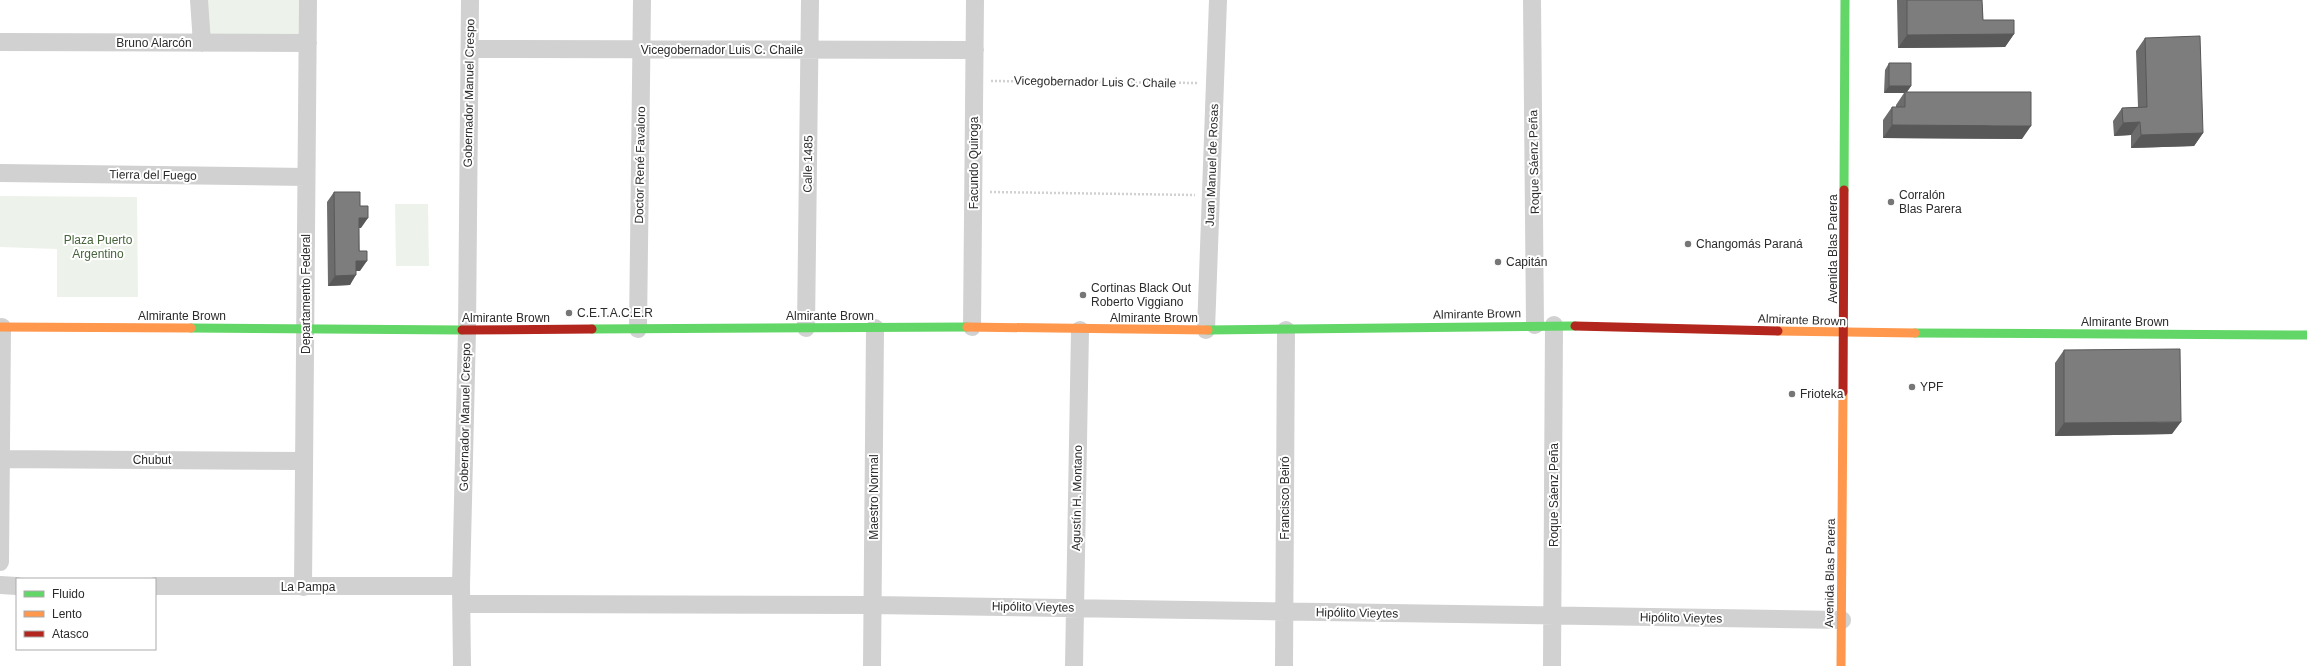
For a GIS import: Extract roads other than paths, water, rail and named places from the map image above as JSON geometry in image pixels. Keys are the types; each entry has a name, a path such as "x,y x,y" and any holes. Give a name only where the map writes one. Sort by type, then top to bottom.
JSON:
{"main road":[{"name":"Avenida Blas Parera","path":"1841,666 1845,333 1845,0"},
{"name":"Almirante Brown","path":"1,327 467,330 972,327 1080,330 1286,330 1554,325 1845,333 2307,335"}],"street":[{"path":"200,0 202,43"},
{"name":"Departamento Federal","path":"303,587 308,0"},
{"name":"Gobernador Manuel Crespo","path":"462,666 463,604 461,586 467,330 470,0"},
{"name":"Doctor René Favaloro","path":"638,329 642,0"},
{"name":"Calle 1485","path":"806,328 810,0"},
{"name":"Facundo Quiroga","path":"972,327 975,0"},
{"name":"Juan Manuel de Rosas","path":"1206,330 1218,0"},
{"name":"Roque Sáenz Peña","path":"1532,0 1535,325"},
{"name":"Bruno Alarcón","path":"0,42 308,43"},
{"name":"Vicegobernador Luis C. Chaile","path":"470,49 975,50"},
{"name":"Tierra del Fuego","path":"0,173 306,177"},
{"name":"Roque Sáenz Peña","path":"1552,666 1554,325"},
{"path":"0,562 1,327"},
{"name":"Maestro Normal","path":"872,666 875,328"},
{"name":"Agustín H. Montano","path":"1074,666 1080,330"},
{"name":"Francisco Beiró","path":"1284,666 1286,330"},
{"name":"Chubut","path":"0,459 304,461"},
{"path":"0,586 16,586"},
{"name":"La Pampa","path":"156,586 461,586"},
{"name":"Hipólito Vieytes","path":"463,604 873,605 1842,620"}],"place":[{"name":"Corralón Blas Parera","path":"1891,202"},
{"name":"Changomás Paraná","path":"1688,244"},
{"name":"Capitán","path":"1498,262"},
{"name":"Cortinas Black Out Roberto Viggiano","path":"1083,295"},
{"name":"C.E.T.A.C.E.R","path":"569,313"},
{"name":"YPF","path":"1912,387"},
{"name":"Frioteka","path":"1792,394"}],"park label":[{"name":"Plaza Puerto Argentino","path":"98,247"}]}
